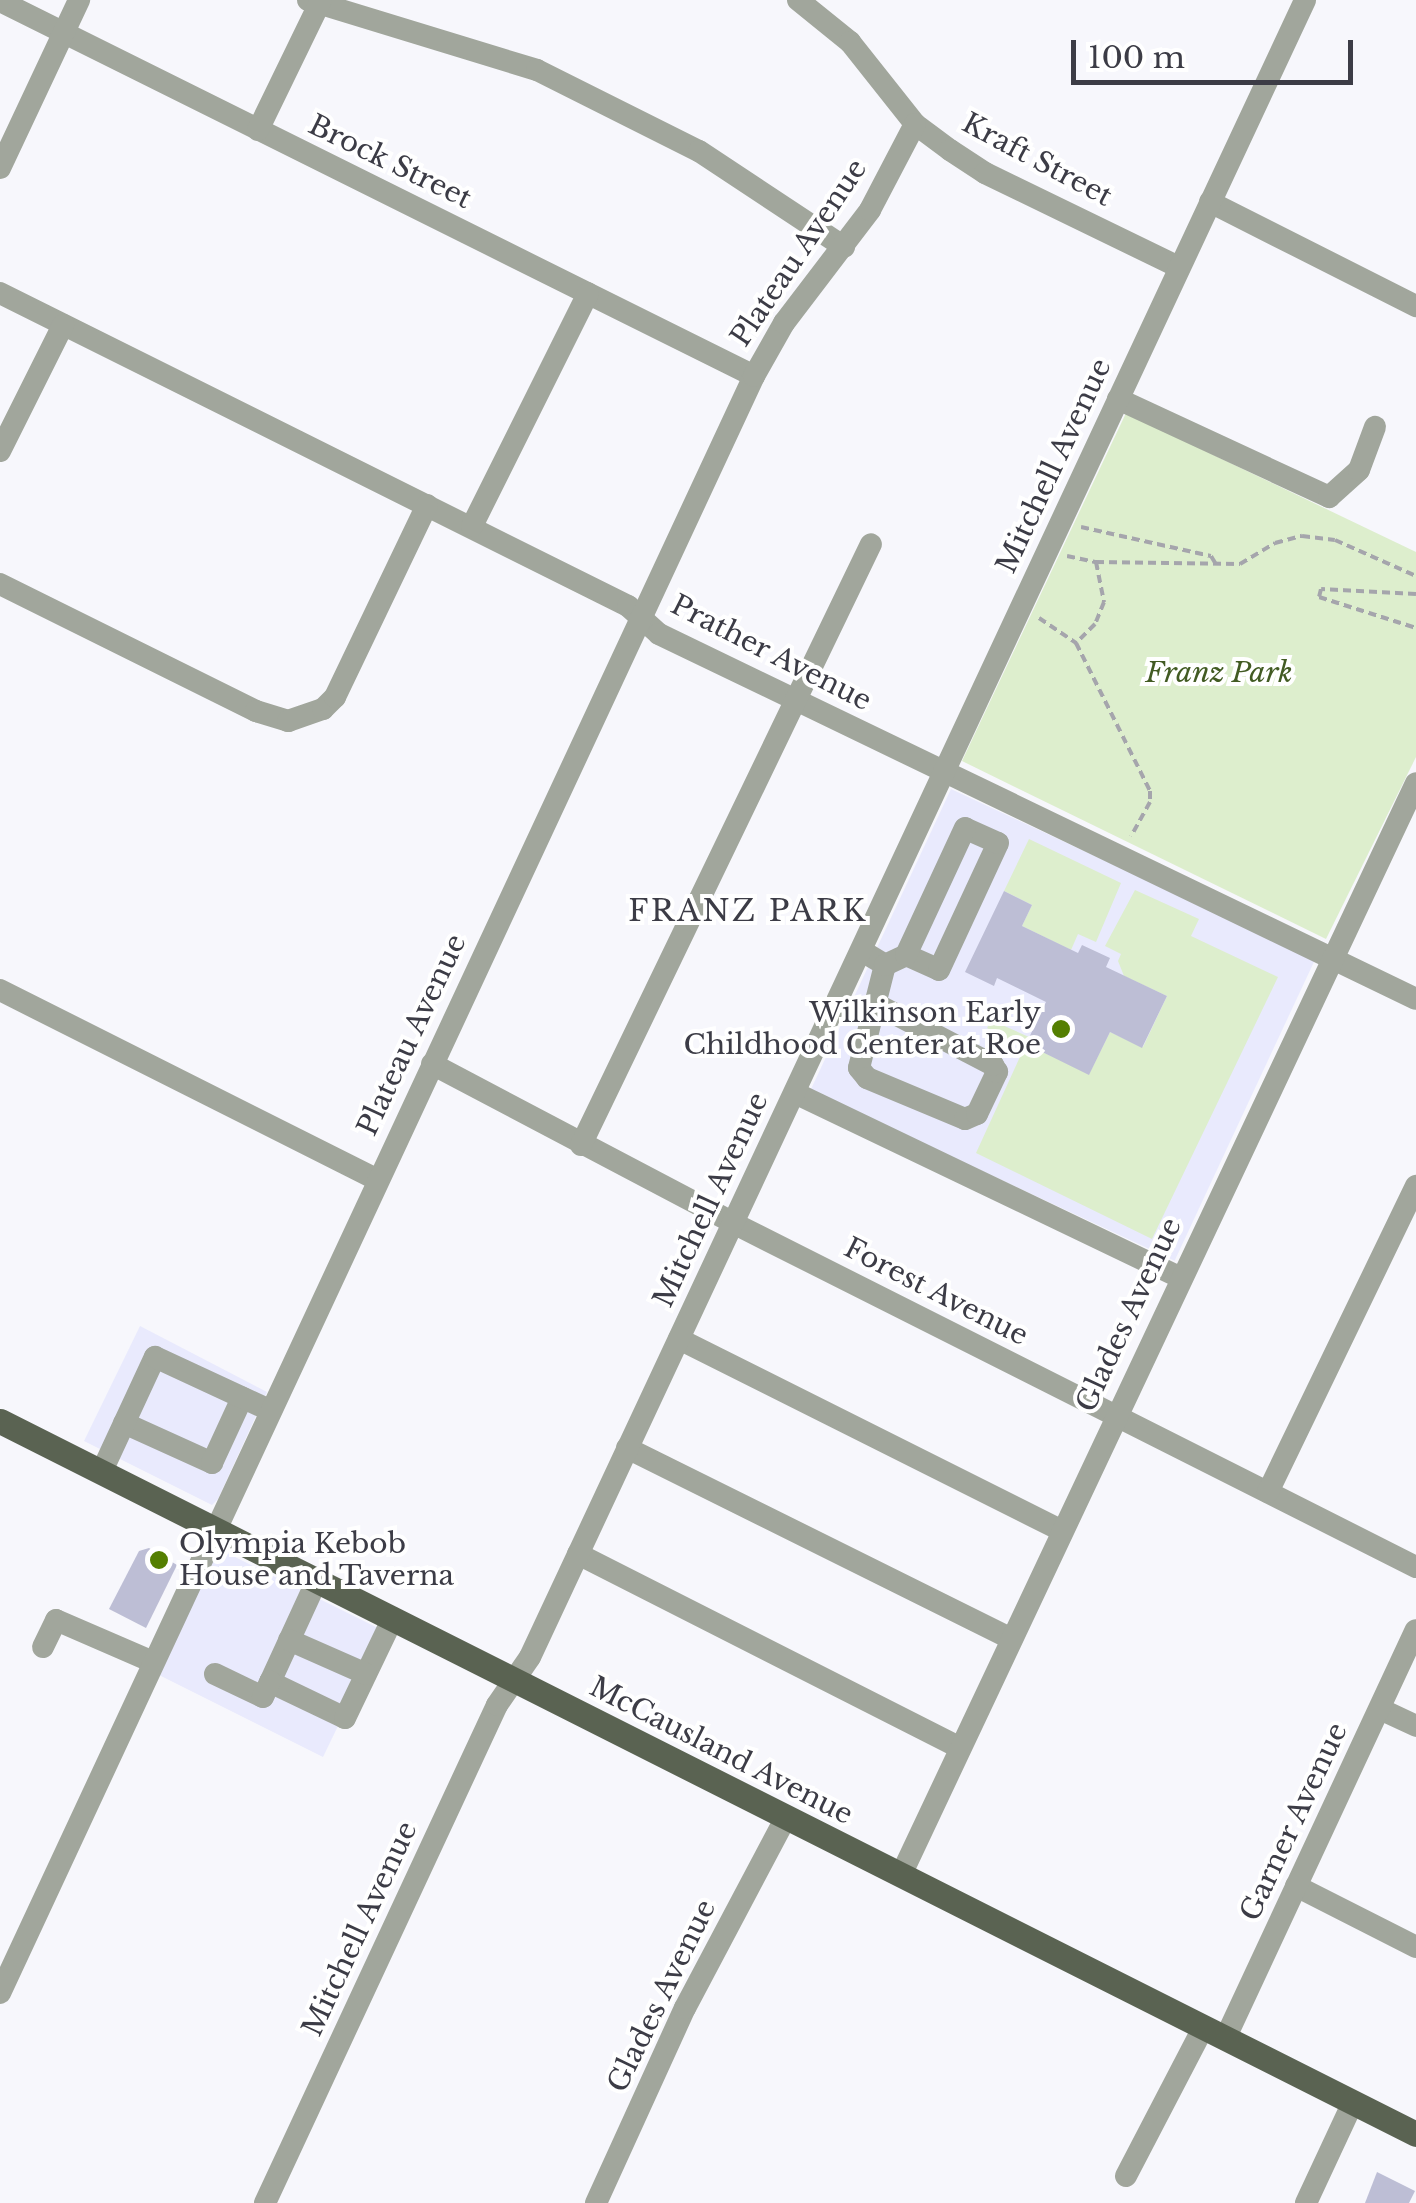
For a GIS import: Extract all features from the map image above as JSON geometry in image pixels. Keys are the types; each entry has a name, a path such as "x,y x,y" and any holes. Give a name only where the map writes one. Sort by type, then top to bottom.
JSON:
{"main road":[{"name":"McCausland Avenue","path":"0,1421 1416,2134"}],"street":[{"path":"0,168 79,0"},
{"name":"Kraft Street","path":"798,0 850,42 915,124 985,173 1179,268"},
{"name":"Mitchell Avenue","path":"264,2203 497,1705 530,1657 1305,0"},
{"name":"Brock Street","path":"0,1 754,376"},
{"path":"258,130 316,1 537,70 698,151 844,247"},
{"name":"Plateau Avenue","path":"0,1993 754,376 792,311 844,247 915,124"},
{"path":"1210,202 1416,306"},
{"name":"Prather Avenue","path":"0,293 628,606 659,634 1416,1000"},
{"path":"472,526 588,293"},
{"path":"0,451 63,326"},
{"path":"1118,399 1329,498 1359,470 1376,426"},
{"path":"0,584 271,718 305,718 335,697 426,505"},
{"path":"581,1145 792,700 871,544"},
{"name":"Glades Avenue","path":"901,1875 1060,1530 1416,783"},
{"path":"862,951 895,960 939,970 998,843 965,828 895,960 876,1004 859,1068 866,1078 965,1119 977,1114 997,1072 993,1065 876,1004"},
{"path":"0,990 376,1180"},
{"name":"Forest Avenue","path":"432,1064 734,1224 1416,1567"},
{"path":"795,1092 1180,1278"},
{"path":"1268,1492 1416,1186"},
{"path":"679,1339 1060,1530"},
{"path":"102,1471 154,1357 269,1410"},
{"path":"124,1423 212,1463 242,1398"},
{"path":"627,1448 1010,1638"},
{"path":"578,1554 960,1748"},
{"path":"215,1674 263,1697 317,1580"},
{"path":"270,1682 345,1718 393,1618"},
{"path":"43,1647 56,1620 153,1662"},
{"name":"Garner Avenue","path":"1126,2176 1214,2033 1296,1886 1416,1630"},
{"path":"289,1640 366,1674"},
{"path":"1380,1709 1416,1726"},
{"name":"Glades Avenue","path":"596,2203 685,2008 786,1817"},
{"path":"1296,1886 1416,1947"},
{"path":"1306,2203 1352,2102"}],"path":[{"path":"1076,526 1210,556 1217,566"},
{"path":"1063,555 1096,562 1217,566 1240,564 1275,543 1302,536 1335,540 1416,576"},
{"path":"1076,644 1095,624 1104,602 1096,562"},
{"path":"1416,594 1320,590 1319,598 1416,628"},
{"path":"1035,615 1076,644 1150,790 1150,802 1131,836"}],"shaded area":[{"name":"Wilkinson Early Childhood Center at Roe","path":"951,789 1315,959 1175,1261 810,1091"},
{"path":"140,1326 267,1392 212,1505 84,1441"},
{"path":"225,1552 384,1631 323,1757 157,1674 214,1558"}],"green space":[{"name":"Franz Park","path":"1126,413 1416,552 1416,757 1326,939 962,761"},
{"path":"1029,839 1121,883 1096,942 1078,934 1071,950 1022,926 1032,905 1004,891"},
{"path":"1135,890 1199,919 1191,936 1278,977 1152,1239 976,1153 1024,1048 987,1028 991,1020 1029,1037 1026,1044 1089,1074 1110,1032 1143,1047 1167,996 1124,976 1118,961 1121,954 1105,946"}],"building":[{"name":"Wilkinson Early Childhood Center at Roe","path":"1004,891 1032,905 1022,926 1078,953 1082,945 1110,958 1106,967 1167,996 1142,1048 1110,1032 1089,1075 1026,1044 1046,1002 997,978 994,986 965,972"},
{"path":"149,1548 177,1565 146,1628 109,1609 139,1551"},
{"path":"1377,2172 1415,2191 1409,2203 1365,2203"}],"place":[{"name":"Wilkinson Early Childhood Center at Roe","path":"1061,1029"},
{"name":"Olympia Kebob House and Taverna","path":"159,1560"}],"district":[{"name":"FRANZ PARK","path":"748,911"}]}
